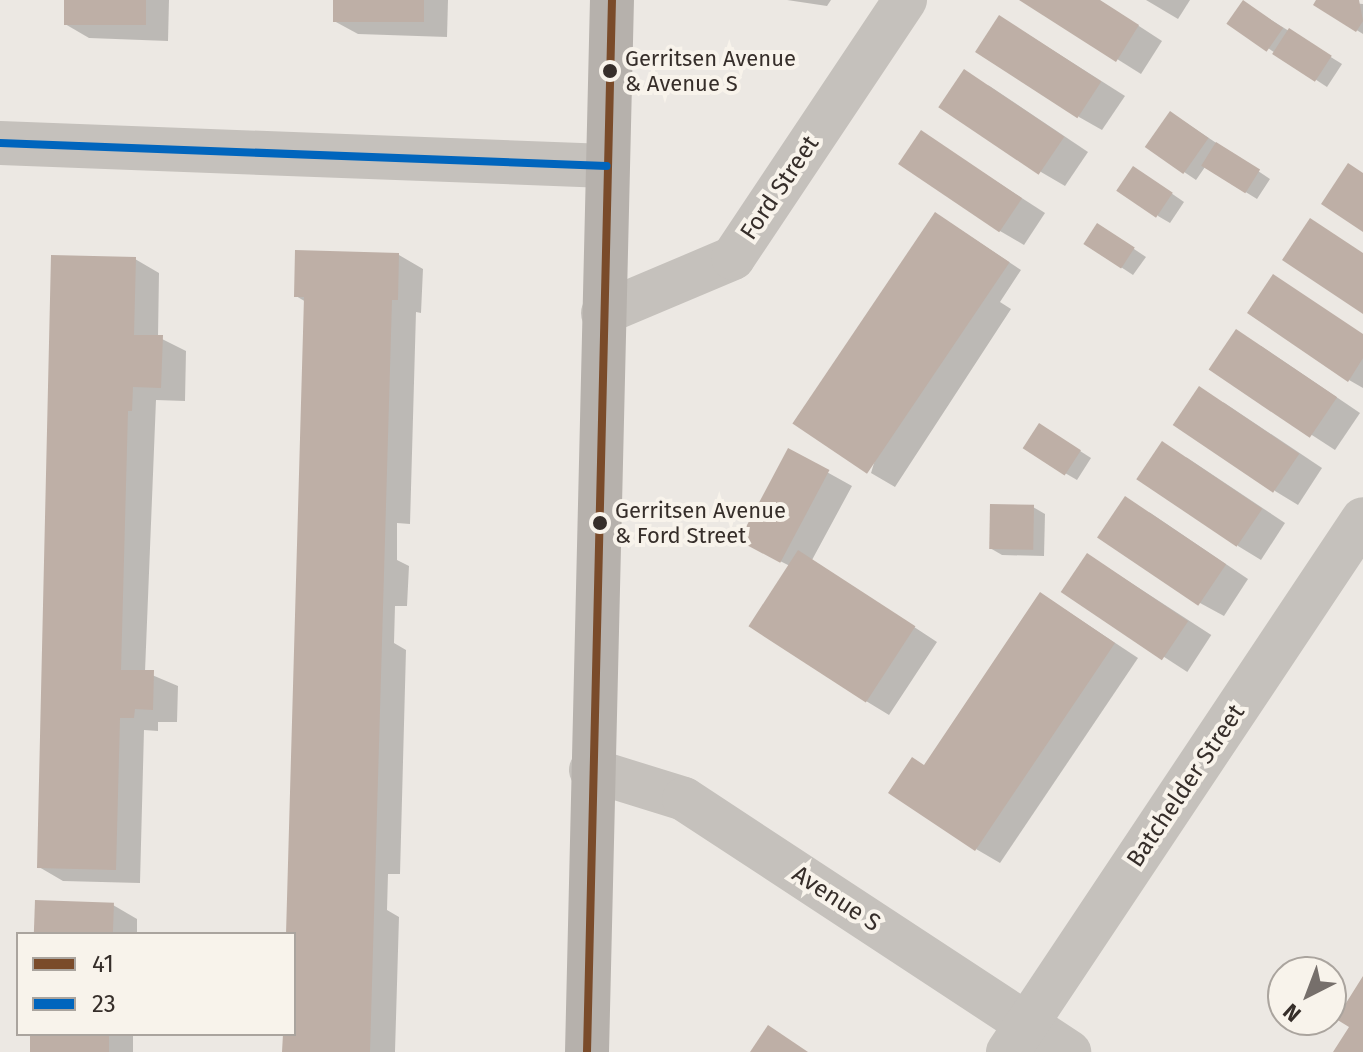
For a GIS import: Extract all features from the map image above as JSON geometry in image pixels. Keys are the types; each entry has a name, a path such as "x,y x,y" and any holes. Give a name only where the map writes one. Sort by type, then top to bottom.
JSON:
{"main road":[{"path":"587,1052 591,770 612,0"}],"street":[{"name":"Ford Street","path":"603,313 733,258 905,0"},
{"path":"0,143 607,166"},
{"name":"Batchelder Street","path":"1017,1038 1363,519"},
{"name":"Avenue S","path":"591,770 684,799 1017,1038 1069,1052"}],"building":[{"path":"64,0 146,0 146,25 64,25"},
{"path":"333,0 424,0 424,22 333,22"},
{"path":"1019,0 1100,0 1139,25 1116,62"},
{"path":"1243,0 1283,28 1267,52 1226,24"},
{"path":"1316,0 1359,0 1363,21 1356,32 1313,5"},
{"path":"999,15 1101,81 1077,118 975,52"},
{"path":"1289,28 1332,56 1315,82 1272,54"},
{"path":"964,69 1064,137 1039,175 938,107"},
{"path":"1170,111 1209,138 1183,174 1145,147"},
{"path":"921,130 1022,198 999,232 898,164"},
{"path":"1216,142 1260,170 1245,193 1201,166"},
{"path":"1348,163 1363,173 1363,232 1321,204"},
{"path":"1133,166 1173,193 1156,218 1116,191"},
{"path":"935,212 1010,262 867,474 792,423"},
{"path":"1310,218 1363,253 1363,314 1282,260"},
{"path":"1097,223 1135,248 1121,268 1083,244"},
{"path":"295,250 399,253 398,300 392,300 370,1052 282,1052 283,1036 296,1036 296,932 286,932 304,297 294,297"},
{"path":"51,255 136,257 134,335 163,335 161,388 133,387 132,411 128,411 121,670 154,670 153,710 135,709 134,718 120,718 116,870 37,868"},
{"path":"1273,274 1363,334 1363,358 1348,382 1247,313"},
{"path":"1236,329 1337,397 1310,438 1209,370"},
{"path":"1199,386 1299,454 1273,493 1173,425"},
{"path":"1039,423 1081,450 1065,475 1023,448"},
{"path":"1162,441 1262,509 1237,547 1136,479"},
{"path":"788,448 829,470 780,563 739,541"},
{"path":"1125,496 1226,564 1198,606 1097,537"},
{"path":"990,504 1034,505 1033,550 989,549"},
{"path":"798,550 915,626 866,703 748,626"},
{"path":"1087,553 1188,621 1162,660 1061,592"},
{"path":"1040,592 1115,643 975,851 888,793 912,757 924,765"},
{"path":"35,900 114,903 113,932 34,932"},
{"path":"1363,976 1363,1052 1333,1052 1343,1036 1347,1036 1347,1001"},
{"path":"768,1025 808,1052 750,1052"},
{"path":"30,1036 109,1036 109,1052 30,1052"}],"transit line":[{"name":"41","path":"587,1052 612,0"},
{"name":"23","path":"0,143 607,166"}],"place":[{"name":"Gerritsen Avenue & Avenue S","path":"610,71"},
{"name":"Gerritsen Avenue & Ford Street","path":"600,523"}]}
